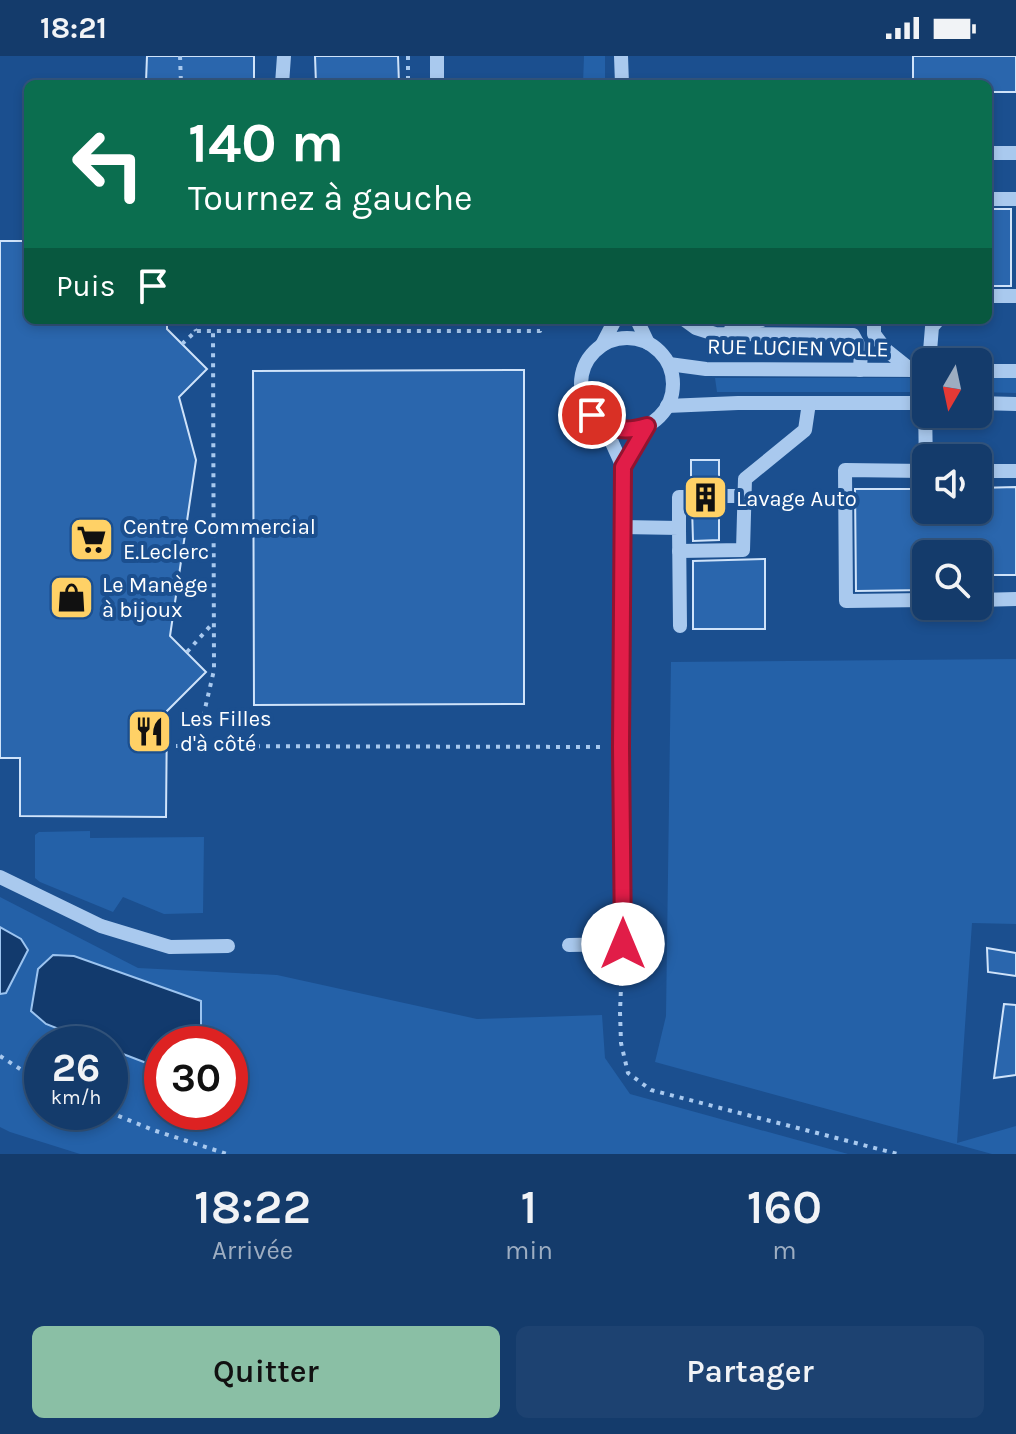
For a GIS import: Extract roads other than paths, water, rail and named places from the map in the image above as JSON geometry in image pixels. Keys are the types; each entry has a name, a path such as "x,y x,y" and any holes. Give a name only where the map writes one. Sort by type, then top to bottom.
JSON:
{"street":[{"path":"282,80 284,56"},
{"path":"437,56 437,80"},
{"path":"621,56 622,80"},
{"path":"992,153 1016,153"},
{"path":"992,199 1016,199"},
{"path":"992,296 1016,296"},
{"path":"602,345 617,339 632,338 648,343 661,352 669,364 673,393 659,418 647,426 618,430 604,425 592,415 584,401 580,386 582,370 590,356 602,345 613,324"},
{"path":"639,324 648,343"},
{"path":"690,324 715,334 853,335 861,350 860,370"},
{"path":"715,334 748,324"},
{"path":"874,324 874,334 886,350 912,366"},
{"path":"930,348 935,324"},
{"name":"RUE LUCIEN VOLLE","path":"669,364 706,369 912,370"},
{"path":"992,371 1016,371"},
{"path":"679,551 743,550 745,479 805,430 809,403"},
{"path":"667,406 912,403"},
{"path":"992,403 1016,404"},
{"path":"569,945 623,944 623,467 604,425"},
{"path":"623,467 647,426"},
{"path":"912,471 845,470 846,601 912,600"},
{"path":"992,471 1016,471"},
{"path":"720,496 745,496"},
{"path":"680,626 679,497 691,497"},
{"path":"622,527 679,528"},
{"path":"992,600 1016,599"},
{"path":"0,877 101,926 170,947 228,946"}],"tunnel":[{"path":"691,497 720,496"}],"place":[{"name":"Lavage Auto","path":"705,498"},
{"name":"Centre Commercial E.Leclerc","path":"92,539"},
{"name":"Le Manège à bijoux","path":"71,597"},
{"name":"Les Filles d'à côté","path":"149,731"}]}
